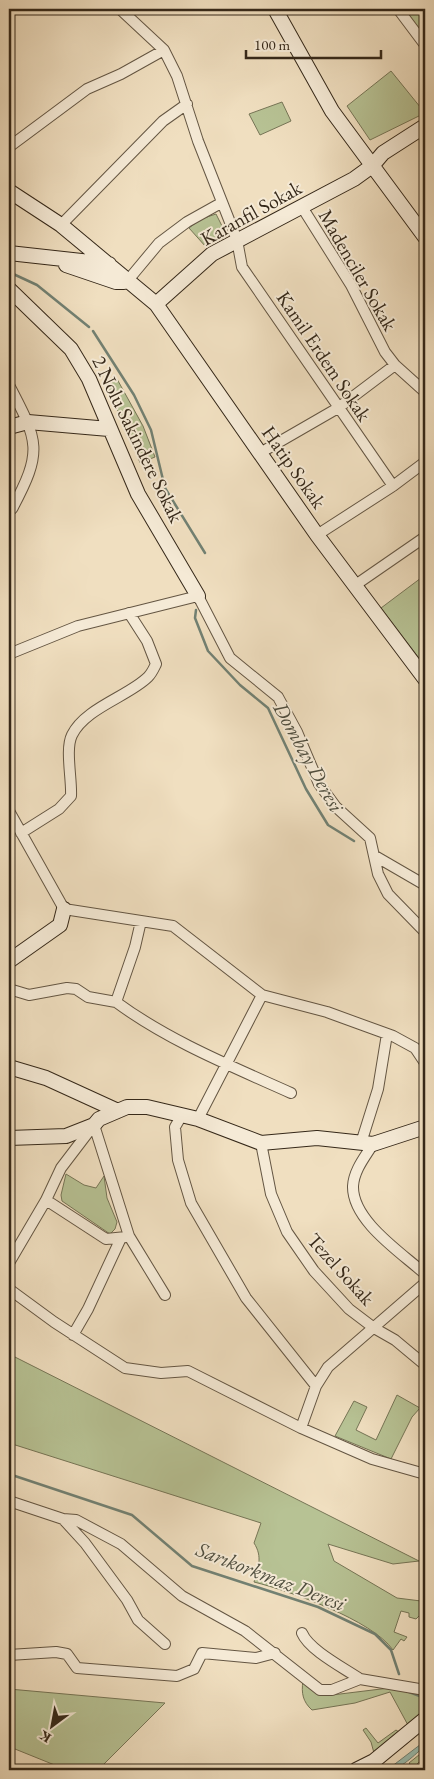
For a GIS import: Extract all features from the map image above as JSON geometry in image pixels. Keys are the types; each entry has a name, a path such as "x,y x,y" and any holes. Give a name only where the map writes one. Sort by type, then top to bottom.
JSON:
{"street":[{"path":"9,147 87,89 121,74 164,50 120,9"},
{"path":"274,9 332,111 425,237"},
{"path":"398,9 425,45"},
{"name":"Kamil Erdem Sokak","path":"164,50 177,76 221,204 237,240 242,267 393,486"},
{"path":"61,224 163,121 187,104"},
{"name":"Karanfil Sokak","path":"156,304 212,254 354,179 372,166 383,152 425,126"},
{"name":"Hatip Sokak","path":"9,190 61,224 156,304 317,535 425,679"},
{"path":"49,259 116,282 124,282 129,280 159,243 187,222 221,204"},
{"name":"Madenciler Sokak","path":"302,208 351,285 375,334 395,365 425,392"},
{"path":"9,253 49,259 109,264"},
{"name":"2 Nolu Sakindere Sokak","path":"9,289 71,349 89,379 138,494 198,596"},
{"path":"260,453 338,408 395,365"},
{"path":"9,385 28,422 35,456 30,477 12,509"},
{"path":"9,427 28,422 109,429"},
{"path":"317,535 393,486 425,462"},
{"path":"354,586 425,537"},
{"path":"9,654 78,626 198,596 230,658 278,697 297,732 319,784 336,807 370,838 378,874 388,894 425,932"},
{"path":"21,833 59,809 71,796 70,759 72,735 80,724 106,703 149,676 156,664 147,641 129,614"},
{"path":"9,811 64,909 60,925 9,961"},
{"path":"375,856 425,885"},
{"path":"64,909 173,926 262,995 327,1012 387,1034 415,1048 425,1063"},
{"path":"116,1002 135,947 141,921"},
{"path":"9,989 29,994 68,988 76,989 88,997 116,1002 158,1030 226,1064 291,1093"},
{"path":"198,1119 262,995"},
{"path":"387,1034 367,1143 353,1187 358,1208 371,1226 425,1274"},
{"path":"9,1067 46,1078 116,1110"},
{"path":"9,1263 46,1200 61,1168 99,1119 116,1110 146,1107 198,1119 261,1144 316,1138 367,1143 425,1127"},
{"path":"182,1116 175,1127 178,1160 191,1203 246,1298 316,1386"},
{"path":"9,1138 66,1136 94,1125"},
{"path":"94,1125 125,1237 165,1295"},
{"name":"Tezel Sokak","path":"261,1144 271,1194 287,1232 314,1271 349,1308 374,1328 395,1340 425,1365"},
{"path":"46,1200 106,1239 125,1237"},
{"path":"73,1335 125,1237"},
{"path":"374,1328 425,1283"},
{"path":"9,1289 73,1335 125,1368 160,1373 188,1371 301,1428 372,1459 425,1474"},
{"name":"Tezel Sokak","path":"301,1428 316,1386 328,1367 374,1328"},
{"path":"9,1501 63,1519 76,1520 121,1544 182,1596 245,1631 296,1669 312,1686 320,1690 332,1690 360,1678"},
{"path":"63,1519 85,1544 127,1600 138,1620 165,1644"},
{"path":"302,1633 305,1639 316,1648 360,1678 425,1690"},
{"path":"9,1655 56,1652 67,1654 77,1668 177,1676 194,1669 202,1653 256,1658 275,1653"},
{"path":"356,1770 374,1761 425,1720"}],"green space":[{"path":"403,9 425,9 424,35 421,35"},
{"path":"391,71 425,113 370,140 347,106"},
{"path":"282,102 291,121 260,135 249,114"},
{"path":"216,214 227,236 206,247 189,228 201,219"},
{"path":"117,379 143,426 155,457 140,463 130,433 105,387"},
{"path":"425,575 425,666 381,608"},
{"path":"66,1174 84,1185 96,1188 104,1176 107,1198 117,1222 115,1229 110,1234 62,1201 61,1195"},
{"path":"9,1354 419,1561 393,1564 328,1544 334,1561 397,1598 421,1601 425,1610 416,1619 409,1617 409,1613 401,1611 394,1632 407,1637 404,1641 401,1639 393,1650 367,1628 329,1608 288,1592 254,1582 259,1558 254,1543 261,1523 9,1443"},
{"path":"397,1395 420,1408 412,1417 391,1459 335,1436 354,1401 367,1407 356,1430 376,1440"},
{"path":"303,1681 332,1695 389,1688 425,1695 425,1713 409,1727 390,1692 355,1703 312,1710 303,1697"},
{"path":"9,1689 165,1703 98,1770 67,1770 15,1749 9,1750"},
{"path":"366,1728 378,1743 396,1730 399,1732 374,1753 371,1742 363,1730"},
{"path":"425,1750 425,1765 421,1760 413,1768 409,1763"}],"shaded area":[{"path":"425,1741 425,1746 408,1761 387,1770"}],"waterway":[{"name":"Dombay Deresi","path":"9,272 37,285 89,327"},
{"name":"Dombay Deresi","path":"93,331 134,395 151,430 165,488 205,553"},
{"name":"Dombay Deresi","path":"196,610 195,618 208,651 240,685 268,708 306,789 328,825 354,841"},
{"name":"Sarıkorkmaz Deresi","path":"9,1474 132,1515 192,1566 318,1607 375,1634 391,1650 399,1674"},
{"name":"Sarıkorkmaz Deresi","path":"409,1692 425,1698"}]}
